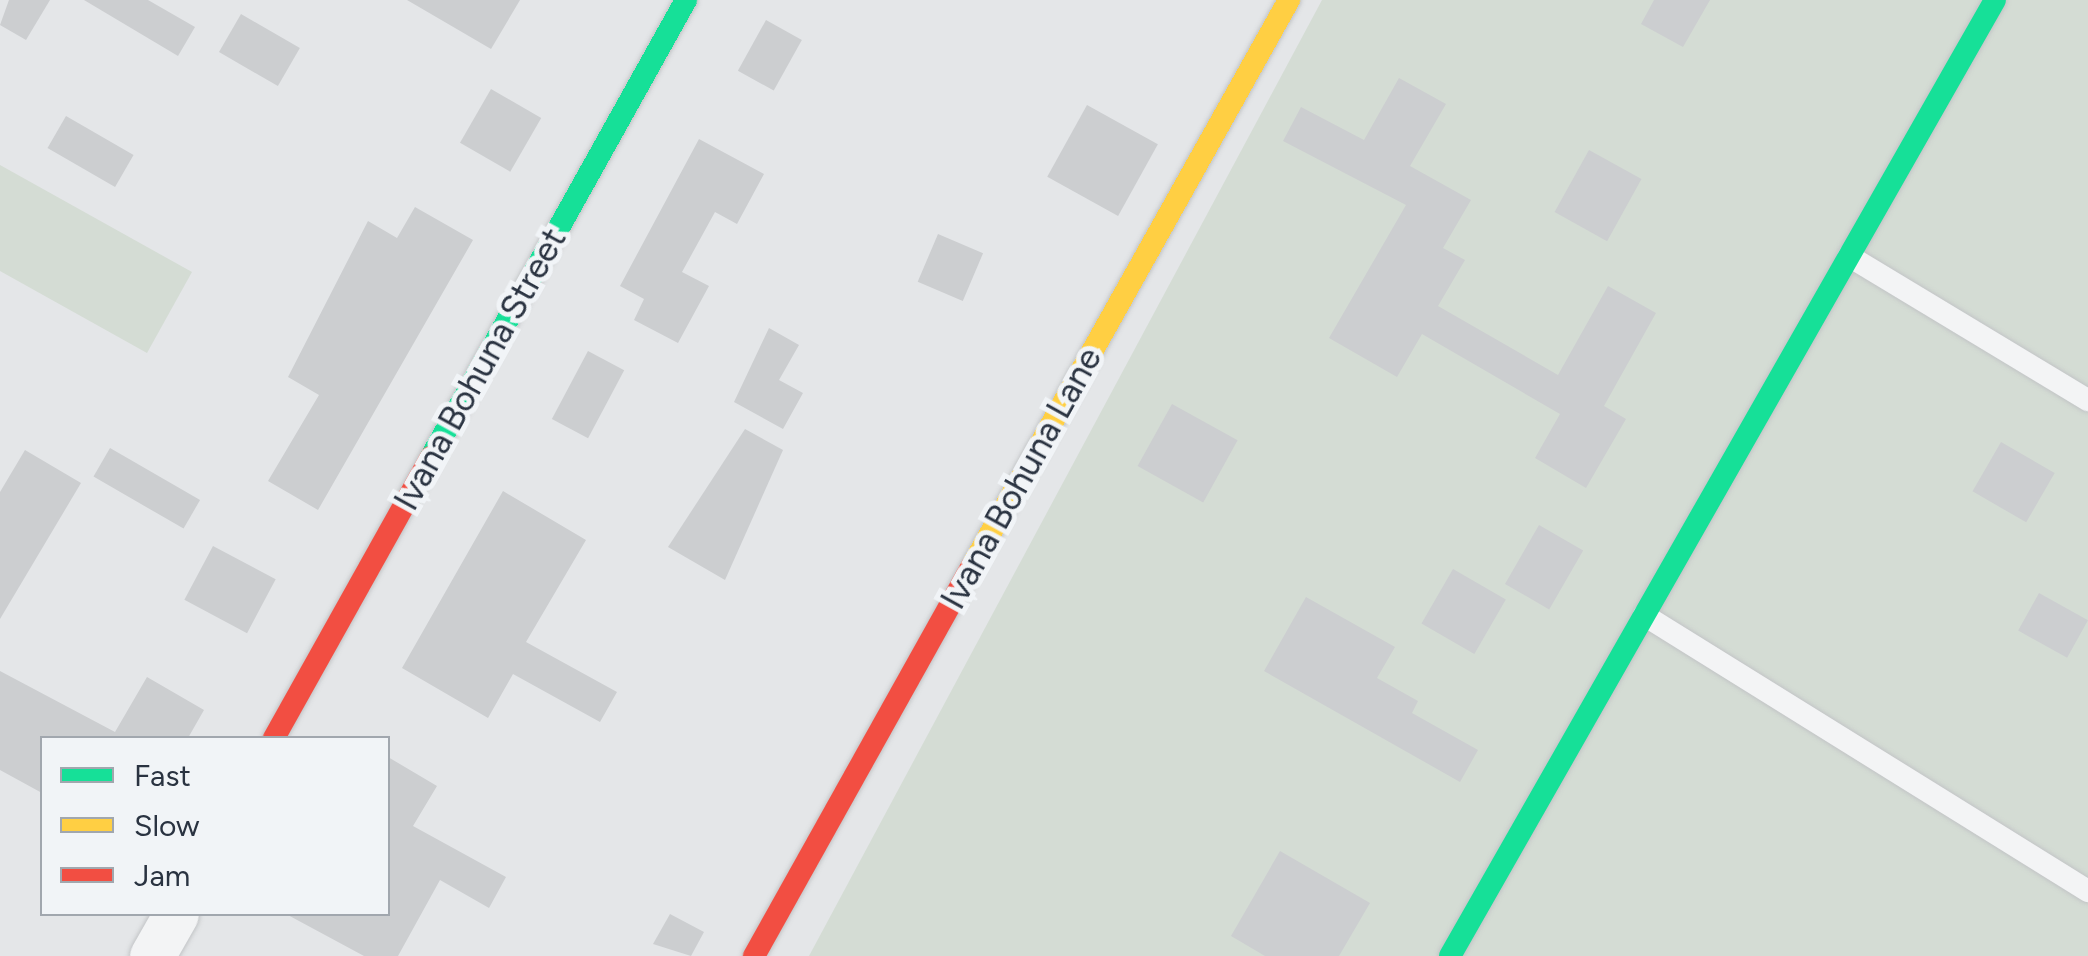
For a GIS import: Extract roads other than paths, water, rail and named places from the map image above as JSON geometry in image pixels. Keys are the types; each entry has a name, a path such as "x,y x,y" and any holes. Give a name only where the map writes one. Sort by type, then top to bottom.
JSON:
{"street":[{"name":"Ivana Bohuna Street","path":"275,736 686,0"},
{"name":"Ivana Bohuna Lane","path":"754,956 1289,0"},
{"path":"1450,956 1995,0"},
{"path":"152,956 175,916"}],"lane":[{"path":"1849,256 2088,400"},
{"path":"1644,615 2088,890"}]}
